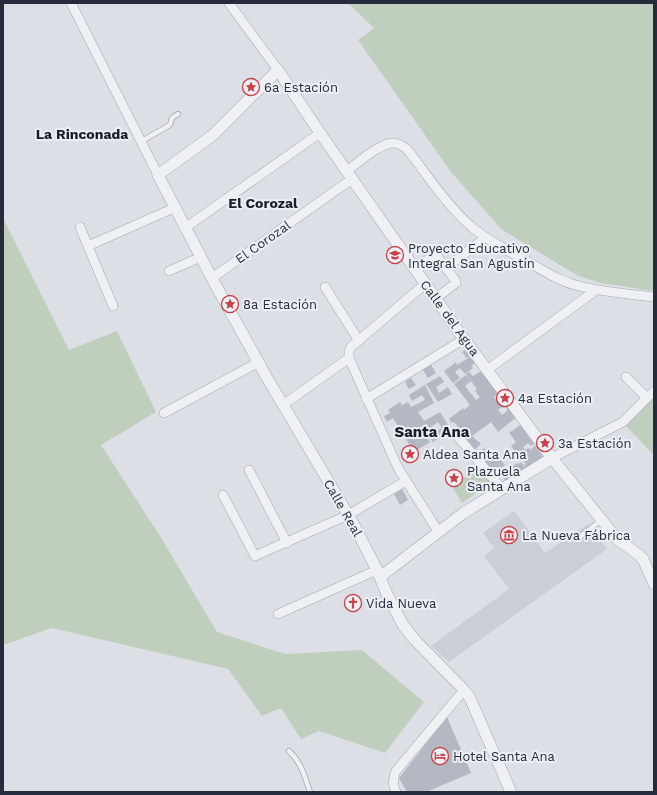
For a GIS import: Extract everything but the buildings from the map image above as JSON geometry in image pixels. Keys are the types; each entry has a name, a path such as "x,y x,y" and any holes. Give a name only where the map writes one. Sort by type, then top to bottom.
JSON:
{"street":[{"path":"71,3 140,142 177,212 88,246"},
{"name":"Calle del Agua","path":"229,3 278,70 349,175 464,339 552,458 616,540 640,555 654,584"},
{"path":"158,176 208,138 278,70"},
{"path":"185,228 320,133"},
{"name":"El Corozal","path":"212,278 349,175 381,146 394,142 407,149 461,217 486,238"},
{"name":"Calle Real","path":"177,212 283,405 348,515 379,574 402,625 470,698 511,792"},
{"path":"80,227 113,306"},
{"path":"446,268 486,238 566,282 596,290 654,297"},
{"path":"414,269 434,255 437,256 456,282 435,299"},
{"path":"169,271 201,257"},
{"path":"425,284 352,347 349,351 349,358 398,468 438,531"},
{"path":"325,287 359,341"},
{"path":"487,370 596,290"},
{"path":"366,399 464,339"},
{"path":"283,405 349,358"},
{"path":"164,413 259,362"},
{"path":"626,377 647,398"},
{"path":"278,614 379,574 462,514 502,489 552,458 623,422 654,391"},
{"path":"454,432 502,489"},
{"path":"249,470 287,543"},
{"path":"223,495 255,556 348,515 406,481"},
{"path":"396,792 393,780 396,771 464,690"}],"lane":[{"path":"140,142 166,128 170,125 174,116 178,114"},
{"path":"581,536 601,520"},
{"path":"289,751 296,757 310,792"}],"shaded area":[{"path":"514,511 545,553 588,524 607,549 449,662 431,646 509,589 484,556 494,548 483,533"}],"green space":[{"path":"348,3 654,3 654,291 601,283 578,276 501,229 451,172 358,40 374,28"},
{"path":"3,218 69,350 117,331 156,412 101,445 160,536 217,632 285,654 362,650 424,702 385,753 319,731 301,739 281,708 262,716 228,669 52,628 3,645"},
{"path":"654,395 654,455 624,424"},
{"path":"480,467 491,483 462,503 452,486"}],"place":[{"name":"6a Estación","path":"251,87"},
{"name":"Proyecto Educativo Integral San Agustín","path":"395,255"},
{"name":"8a Estación","path":"230,304"},
{"name":"4a Estación","path":"505,398"},
{"name":"3a Estación","path":"545,443"},
{"name":"Aldea Santa Ana","path":"410,454"},
{"name":"Plazuela Santa Ana","path":"454,478"},
{"name":"La Nueva Fábrica","path":"509,535"},
{"name":"Vida Nueva","path":"353,603"},
{"name":"Hotel Santa Ana","path":"440,756"}],"district":[{"name":"La Rinconada","path":"82,134"},
{"name":"El Corozal","path":"263,203"},
{"name":"Santa Ana","path":"432,432"}]}
